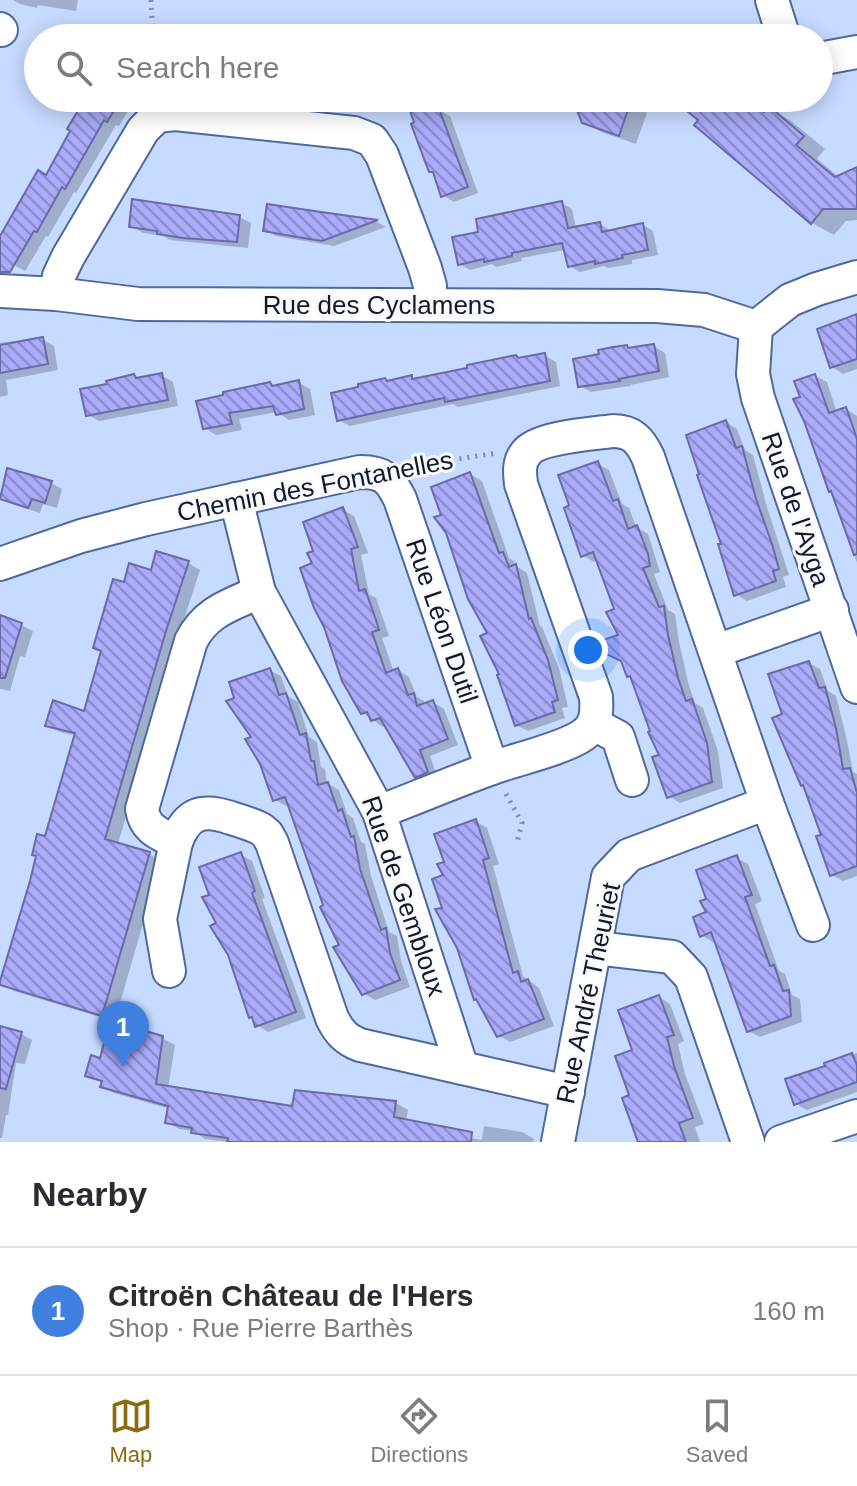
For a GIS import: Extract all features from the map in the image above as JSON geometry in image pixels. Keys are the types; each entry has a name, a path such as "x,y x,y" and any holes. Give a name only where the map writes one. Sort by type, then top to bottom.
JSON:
{"street":[{"path":"778,1 782,24"},
{"path":"833,56 857,52"},
{"path":"56,294 59,276 68,257 143,130 157,116 175,114 354,133 372,140 382,155 425,268 430,286 430,305"},
{"path":"756,327 790,300 857,277"},
{"name":"Rue des Cyclamens","path":"0,291 138,304 657,306 704,310 756,327"},
{"name":"Rue de l'Ayga","path":"756,327 753,374 758,398 857,687"},
{"path":"379,812 569,742 584,735 594,724 596,697 521,484 519,469 526,453 546,442 623,431 633,435 648,457 767,803 813,925"},
{"name":"Chemin des Fontanelles","path":"0,564 81,536 146,519 360,472 374,472 385,477"},
{"name":"Rue Léon Dutil","path":"385,477 400,499 492,768"},
{"name":"Rue de Gembloux","path":"236,499 259,592 379,812 462,1068"},
{"path":"176,842 149,828 143,819 142,809 191,641 203,621 259,592"},
{"path":"716,651 832,610"},
{"path":"594,724 618,737 632,780"},
{"name":"Rue André Theuriet","path":"558,1142 608,877 629,855 767,803"},
{"path":"169,971 160,919 176,842 189,819 201,813 215,812 267,834 332,1018 347,1040 568,1092"},
{"path":"596,948 672,957 691,977 748,1142"},
{"path":"781,1142 857,1116"}],"path":[{"path":"151,0 152,24"},
{"name":"Chemin des Fontanelles","path":"385,477 409,466 496,453 526,453"},
{"path":"492,768 522,823 517,842"}],"building":[{"path":"77,112 113,112 107,122 104,120 65,189 62,187 10,272 0,272 0,236 38,170 46,175 70,131 67,129"},
{"path":"410,112 440,112 468,187 441,197 411,124 414,122"},
{"path":"578,112 627,112 619,136 582,123"},
{"path":"688,112 776,112 804,136 796,145 835,177 857,167 857,209 823,209 811,224 694,125 698,120"},
{"path":"132,199 240,215 237,242 183,238 129,227"},
{"path":"562,201 568,228 600,222 602,232 643,223 648,250 595,264 595,261 568,267 562,243 484,262 484,259 458,265 452,237 478,232 476,219"},
{"path":"267,204 378,220 322,241 263,231"},
{"path":"857,314 857,359 830,368 817,329"},
{"path":"43,337 48,364 0,373 0,345"},
{"path":"654,344 659,371 578,387 573,359 599,354 598,350 613,347"},
{"path":"545,353 550,381 445,402 444,398 337,421 331,393 358,387 358,384 412,375 412,379 516,355 518,358"},
{"path":"162,373 168,400 86,416 80,389 107,384 106,381 134,374 136,378"},
{"path":"815,374 829,413 846,407 857,439 857,554 854,555 793,399 800,397 794,381"},
{"path":"299,380 304,409 276,415 273,406 229,413 232,424 203,429 196,401 270,382 272,386"},
{"path":"726,420 736,448 742,446 779,569 773,571 776,581 734,596 686,435"},
{"path":"598,461 613,501 618,499 628,529 637,525 650,566 643,568 659,607 664,606 678,678 686,701 692,699 707,743 712,782 667,798 652,757 659,755 648,732 630,676 627,677 621,661 600,651 597,642 618,635 606,612 614,609 593,552 581,557 564,508 569,505 558,475"},
{"path":"7,468 52,481 45,503 32,499 28,508 0,499"},
{"path":"470,472 499,553 503,552 509,567 516,564 529,619 548,660 558,700 552,702 555,712 515,726 499,674 480,636 487,633 468,599 446,533 434,517 441,515 431,487"},
{"path":"343,507 358,547 351,549 359,591 365,589 376,620 379,630 372,632 386,673 398,668 408,695 414,693 417,706 433,700 448,739 420,750 428,772 415,778 380,718 371,721 367,712 361,714 342,681 300,568 312,563 307,553 313,551 303,522"},
{"path":"156,551 189,561 105,839 150,852 102,1016 0,985 0,981 30,881 37,834 45,836 75,733 45,726 53,700 84,711 101,651 93,648 113,579 124,582 129,563 151,570"},
{"path":"0,615 22,623 5,678 0,678"},
{"path":"809,661 819,688 825,687 843,769 850,768 857,793 857,866 830,876 816,836 821,835 803,785 772,718 782,714 768,674"},
{"path":"270,668 279,695 286,693 300,735 306,733 318,785 328,782 338,811 342,809 351,837 354,836 360,869 381,930 386,928 390,953 400,980 362,995 333,947 339,945 320,907 323,905 285,797 273,801 260,764 245,739 251,737 226,701 234,698 229,682"},
{"path":"476,819 489,858 483,860 513,973 518,971 521,982 528,979 544,1019 497,1037 474,1000 457,948 435,909 442,908 432,879 443,875 437,864 444,862 434,834"},
{"path":"241,852 255,891 252,893 296,1012 255,1027 252,1017 249,1018 228,955 210,926 216,923 202,897 209,895 199,867"},
{"path":"737,855 752,895 745,897 770,966 774,965 783,991 789,990 791,1016 747,1032 711,932 700,937 693,917 706,912 700,901 706,899 696,870"},
{"path":"659,995 674,1035 667,1037 674,1066 693,1118 679,1123 686,1142 638,1142 622,1098 629,1095 615,1056 632,1050 618,1010"},
{"path":"110,1021 163,1036 156,1084 292,1106 295,1090 396,1101 394,1117 472,1132 471,1142 227,1142 228,1138 191,1133 192,1128 165,1123 168,1106 100,1087 102,1081 85,1076 91,1055 100,1058"},
{"path":"0,1026 22,1032 6,1089 0,1088"},
{"path":"852,1053 857,1065 857,1082 794,1105 785,1079"}],"place":[{"name":"Citroën Château de l'Hers","path":"123,1067"}]}
